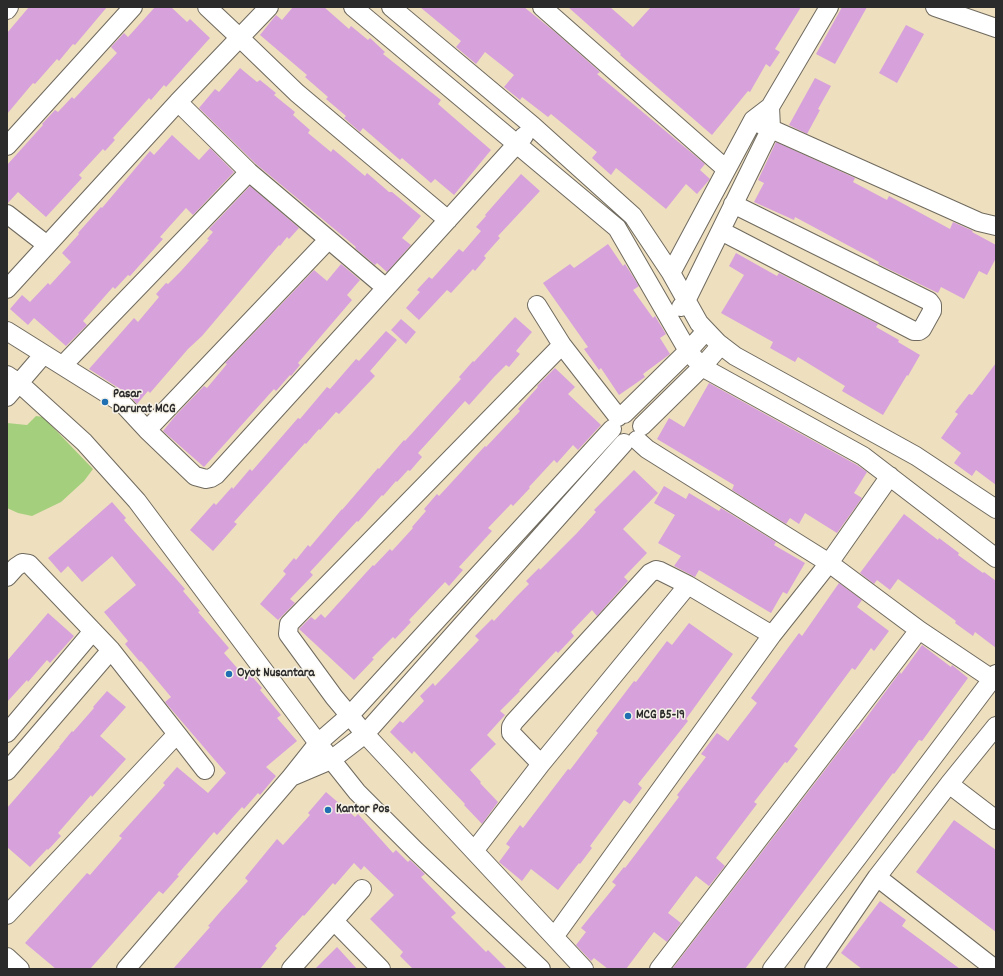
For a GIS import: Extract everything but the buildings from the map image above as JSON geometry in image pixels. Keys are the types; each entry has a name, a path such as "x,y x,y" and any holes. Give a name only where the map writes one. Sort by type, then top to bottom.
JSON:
{"street":[{"path":"7,146 133,7"},
{"path":"206,7 297,93 448,220"},
{"path":"7,289 178,102 269,7"},
{"path":"353,7 617,228 688,351 702,367 863,456 996,558"},
{"path":"391,7 533,126 633,216 672,273 699,323 721,345 735,356 916,456 995,506"},
{"path":"542,7 726,169"},
{"path":"672,273 753,120 770,107 829,7"},
{"path":"935,7 996,28"},
{"path":"178,102 249,172 386,288"},
{"path":"669,319 686,301 771,128 770,107"},
{"path":"753,120 979,222 996,226"},
{"path":"7,331 122,403 147,430 195,476 206,479 216,476 533,126"},
{"path":"63,365 249,172"},
{"path":"721,231 914,331 918,332 922,329 932,311 932,305 929,301 733,204"},
{"path":"7,214 47,245"},
{"path":"147,430 328,240"},
{"path":"537,305 562,345 618,420"},
{"path":"126,969 291,777 318,742 349,716 618,420 688,351 706,331"},
{"path":"562,345 289,624 288,634 349,716 584,969"},
{"path":"291,777 331,760 365,734 634,436 702,367 721,345"},
{"path":"7,397 13,379 44,354"},
{"path":"13,379 84,442 137,501 331,760 357,792 382,818 541,969"},
{"path":"618,420 631,414 637,417 634,436"},
{"path":"618,420 614,435 618,440 634,436"},
{"path":"634,436 647,449 829,563 919,630 994,677 858,858 772,969"},
{"path":"554,936 772,635 829,563 890,476"},
{"path":"7,577 22,563 29,564 111,650 205,770"},
{"path":"541,764 511,733 511,727 650,573 656,570 660,571 688,585 772,635"},
{"path":"474,851 541,764 688,585"},
{"path":"659,969 919,630"},
{"path":"7,733 93,631"},
{"path":"7,771 111,650"},
{"path":"814,969 878,877 949,784 996,726"},
{"path":"7,915 177,734"},
{"path":"949,784 996,820"},
{"path":"878,877 995,969"},
{"path":"291,969 362,889"},
{"path":"334,921 381,969"},
{"path":"7,957 20,969"}],"green space":[{"path":"36,416 43,417 93,469 84,481 61,502 32,516 18,513 7,508 7,423 27,425"}],"place":[{"name":"Pasar Darurat MCG","path":"105,402"},
{"name":"Oyot Nusantara","path":"229,674"},
{"name":"MCG B5-19","path":"628,716"},
{"name":"Kantor Pos","path":"328,810"}]}
